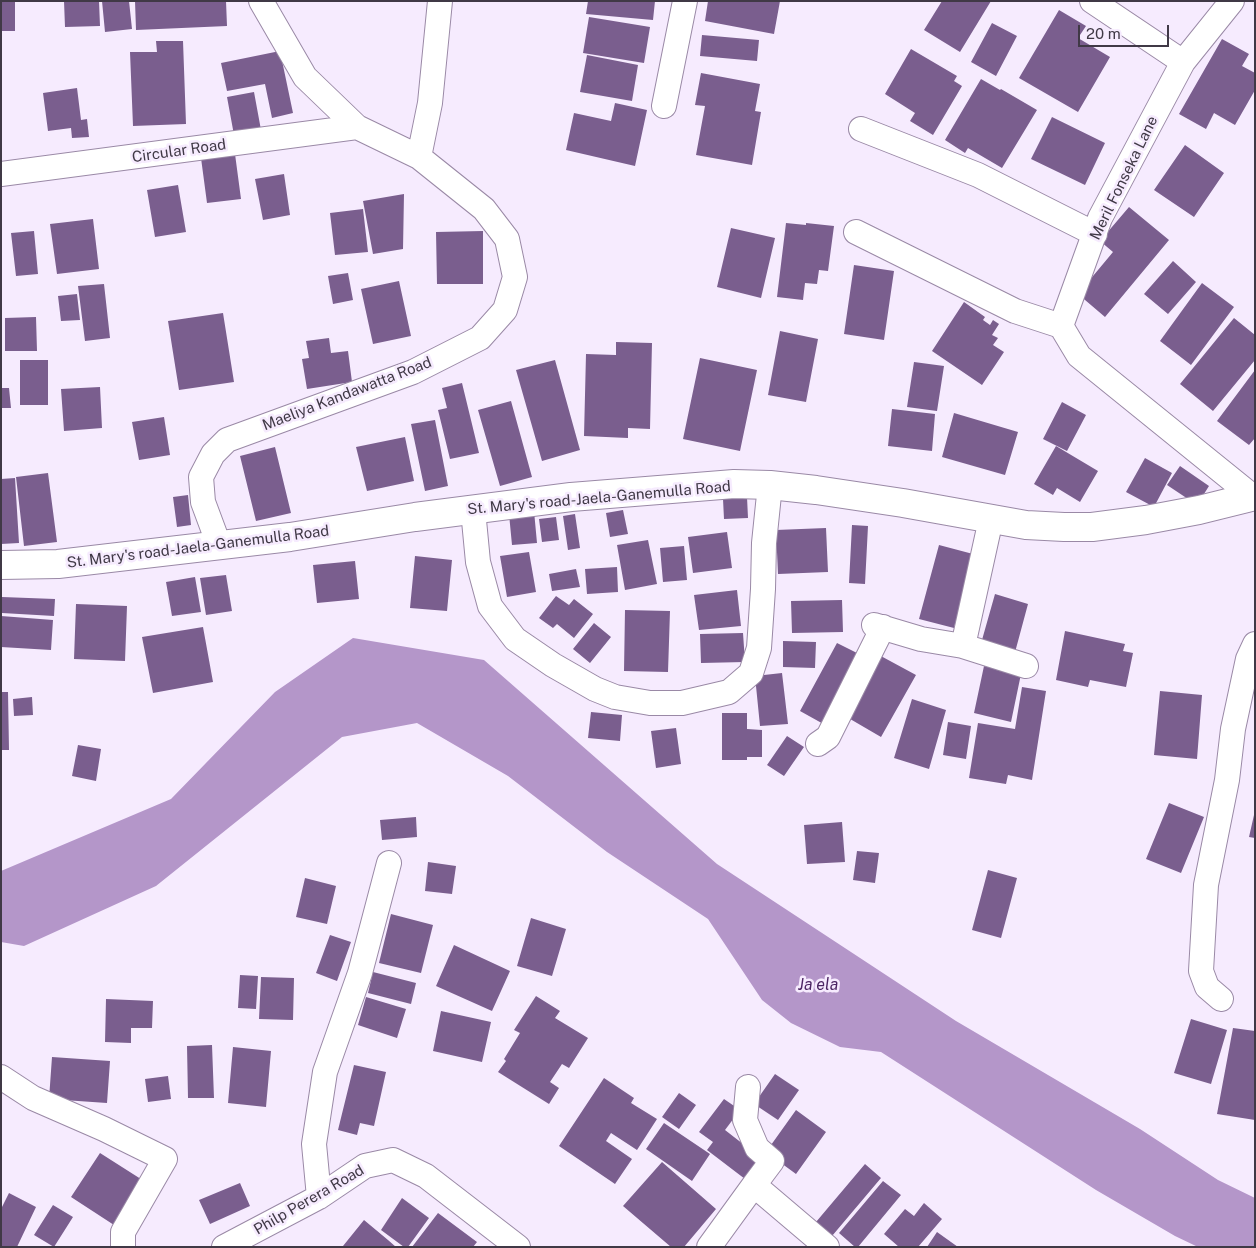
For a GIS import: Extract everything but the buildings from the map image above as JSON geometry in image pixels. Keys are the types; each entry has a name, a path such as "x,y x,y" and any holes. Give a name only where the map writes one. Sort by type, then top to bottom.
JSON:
{"main road":[{"name":"St. Mary's road-Jaela-Ganemulla Road","path":"1,565 58,564 290,537 415,516 571,497 734,484 770,484 903,503 1026,525 1092,527 1146,520 1199,510 1253,496"}],"street":[{"name":"Maeliya Kandawatta Road","path":"219,545 203,502 201,477 213,454 227,440 413,372 480,338 505,310 515,277 507,239 484,209 419,157 357,127 305,77 260,1"},
{"path":"419,157 430,103 440,1"},
{"path":"664,106 685,1"},
{"path":"1092,1 1184,62"},
{"name":"Meril Fonseka Lane","path":"1061,326 1100,218 1184,62 1232,1"},
{"name":"Circular Road","path":"1,174 357,127"},
{"path":"861,129 978,175 1095,234"},
{"path":"856,232 1016,311 1061,326 1079,356 1253,496"},
{"path":"473,510 478,562 490,606 515,639 552,665 595,689 615,697 650,703 682,703 728,692 751,673 759,648 764,543 770,484"},
{"path":"963,646 991,519"},
{"path":"818,744 828,737 879,626 921,639 963,646 1026,666"},
{"path":"1221,999 1207,986 1201,971 1206,885 1227,780 1233,728 1248,659 1255,644"},
{"path":"319,1197 314,1144 325,1072 360,973 389,863"},
{"path":"1,1077 33,1098 104,1129 165,1159 123,1232 124,1247"},
{"path":"709,1247 772,1162 757,1148 745,1120 748,1086"},
{"name":"Philp Perera Road","path":"224,1247 319,1197 365,1166 393,1160 426,1176 518,1247"},
{"path":"754,1185 827,1247"}],"water":[{"name":"Ja ela","path":"353,638 484,660 717,864 956,1021 1140,1129 1218,1180 1255,1198 1255,1247 1198,1247 1175,1236 1096,1190 881,1052 840,1047 791,1023 762,1000 708,919 607,852 508,776 417,723 342,737 156,886 24,946 1,942 1,871 171,799 275,692"}]}
